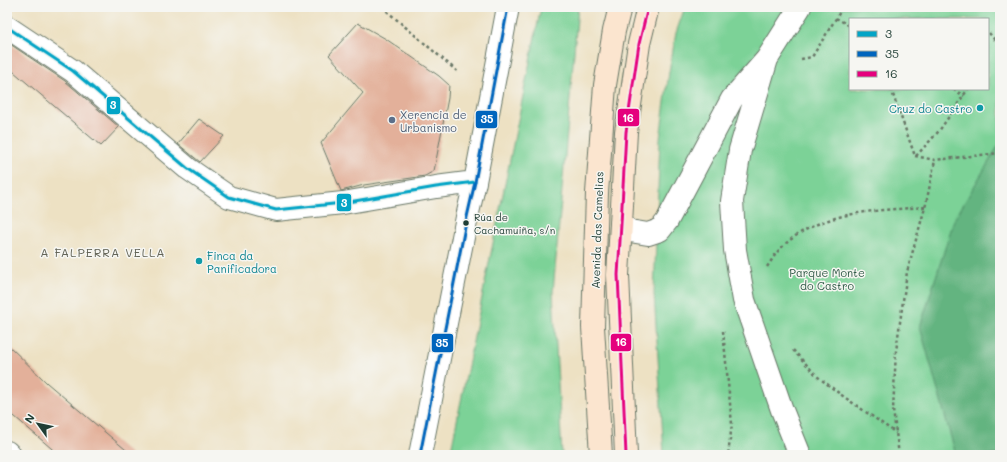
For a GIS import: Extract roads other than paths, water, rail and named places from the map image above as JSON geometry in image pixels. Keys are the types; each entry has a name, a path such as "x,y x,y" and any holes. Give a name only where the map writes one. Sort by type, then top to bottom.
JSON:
{"main road":[{"name":"Avenida das Camelias","path":"601,455 593,327 597,193 605,85 614,31 620,7"},
{"name":"Avenida das Camelias","path":"626,455 618,275 626,132 639,44 648,7"}],"street":[{"path":"420,455 475,182 508,7"},
{"path":"621,224 630,231 648,234 660,230 667,221 732,99 767,59 800,7"},
{"path":"7,27 73,71 187,168 229,197 276,210 343,204 436,187 475,182"},
{"path":"767,59 740,150 732,201 735,250 744,300 782,410 800,455"},
{"path":"7,452 10,455"}],"place":[{"name":"Cruz do Castro","path":"980,108"},
{"name":"Xerencia de Urbanismo","path":"392,120"},
{"name":"Rúa de Cachamuiña, s/n","path":"466,223"},
{"name":"Finca da Panificadora","path":"199,261"}],"district":[{"name":"A FALPERRA VELLA","path":"103,252"}],"park label":[{"name":"Parque Monte do Castro","path":"827,278"}]}
